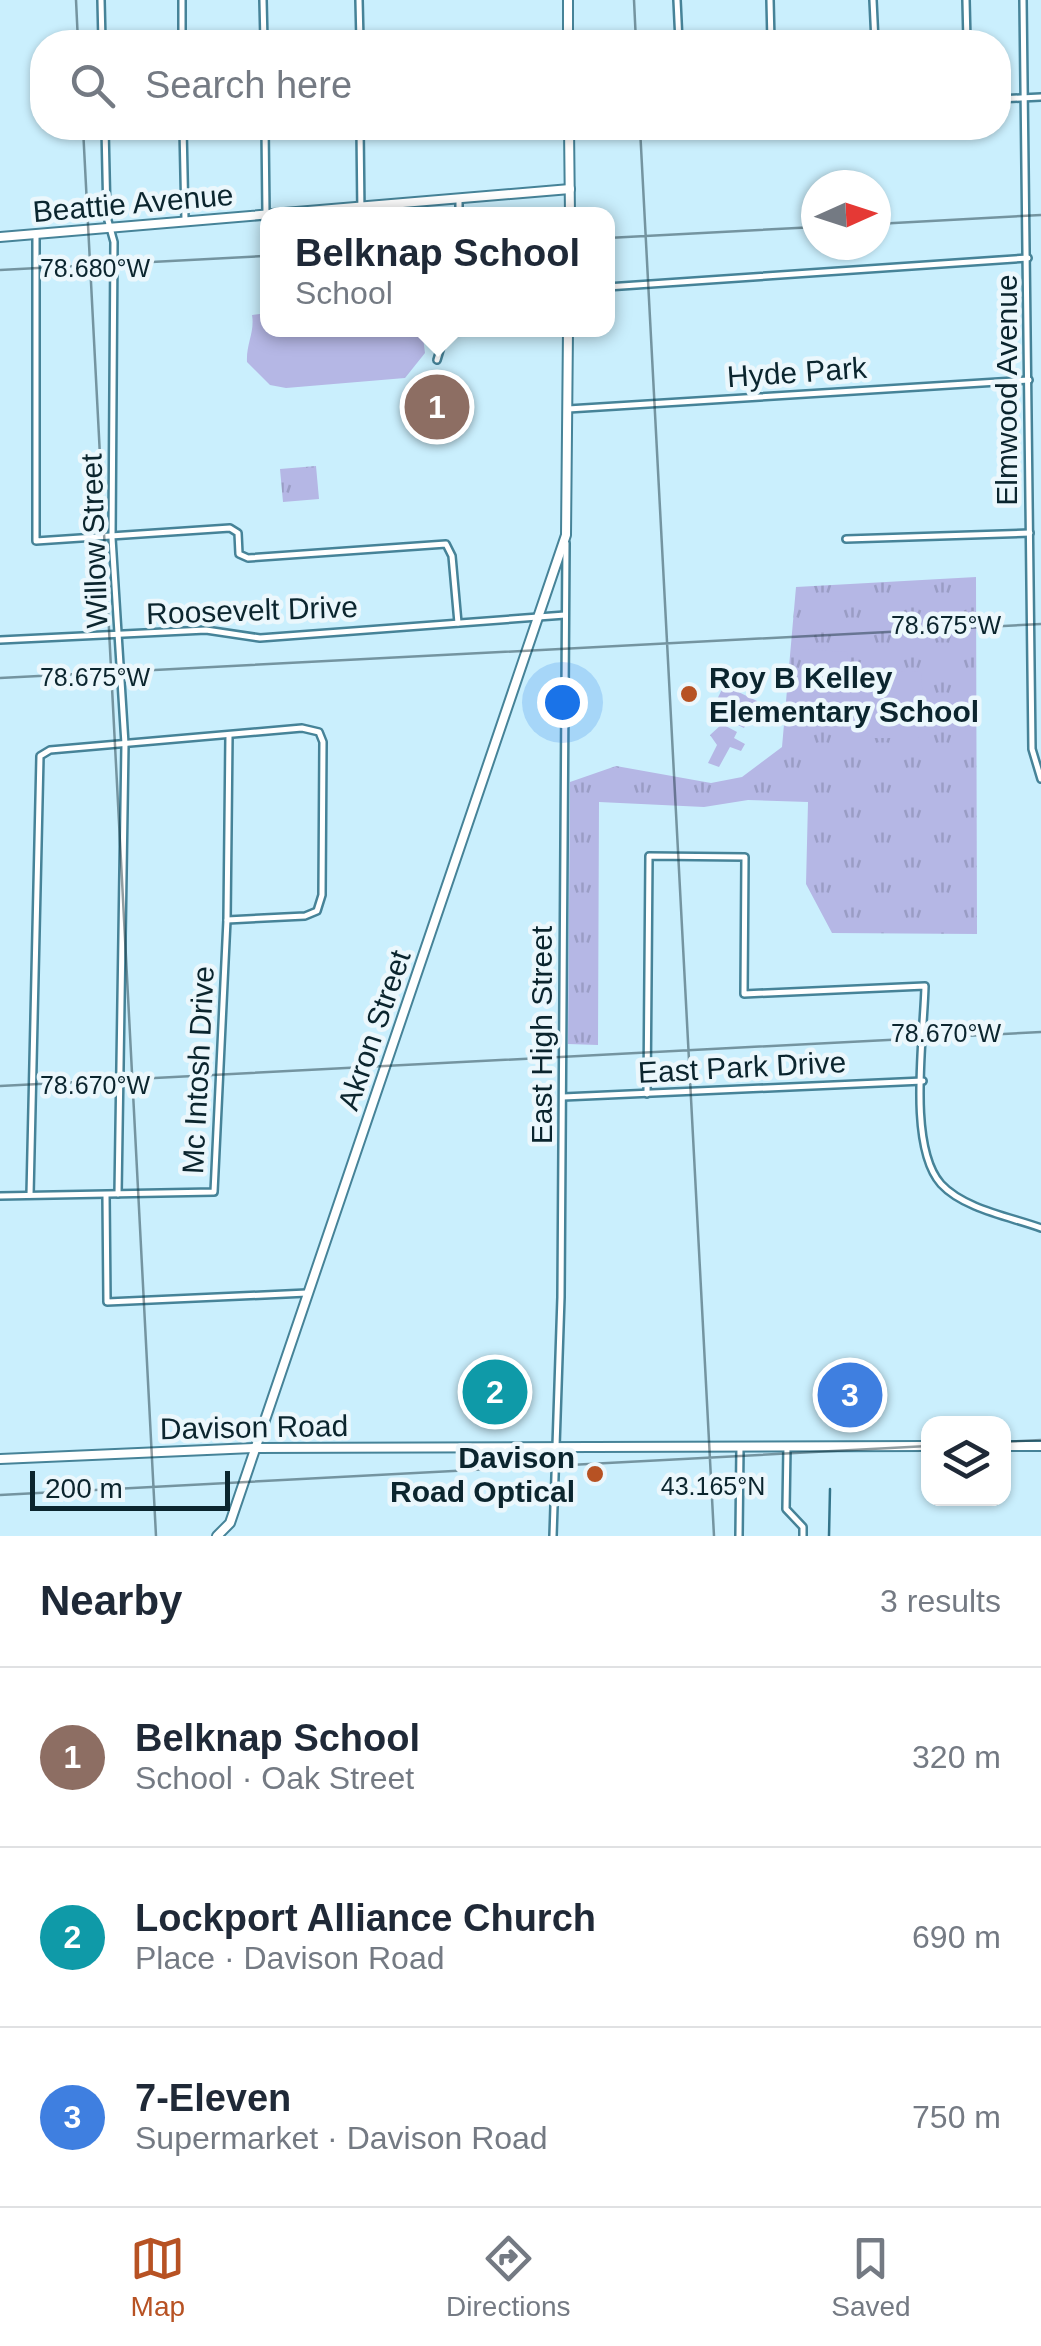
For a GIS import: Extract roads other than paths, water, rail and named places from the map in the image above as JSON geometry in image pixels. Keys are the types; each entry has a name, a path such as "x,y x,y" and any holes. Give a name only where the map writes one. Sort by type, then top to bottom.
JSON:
{"street":[{"path":"101,0 102,30"},
{"path":"182,0 182,30"},
{"path":"263,0 264,30"},
{"path":"359,0 360,30"},
{"path":"568,0 568,30"},
{"path":"678,0 679,30"},
{"path":"770,0 771,30"},
{"path":"873,0 874,30"},
{"path":"966,0 967,30"},
{"name":"Elmwood Avenue","path":"1023,0 1032,748 1041,779"},
{"path":"1011,98 1041,97"},
{"name":"Willow Street","path":"105,140 107,217 112,227 112,538 125,744 118,1194"},
{"path":"184,140 185,220"},
{"path":"265,140 266,207"},
{"path":"360,140 361,207"},
{"path":"569,140 570,207"},
{"name":"Beattie Avenue","path":"382,207 458,196 570,189"},
{"path":"458,196 459,207"},
{"name":"Beattie Avenue","path":"0,237 260,214"},
{"path":"36,234 32,530 36,541 230,528 238,533 240,554 248,558 446,544 452,556 458,622"},
{"path":"615,286 1028,258"},
{"path":"437,360 444,337"},
{"name":"Akron Street","path":"217,1536 230,1523 566,534 568,337"},
{"path":"1029,346 1041,345"},
{"name":"Hyde Park","path":"568,408 1029,380"},
{"path":"846,540 1030,533"},
{"name":"East High Street","path":"553,1536 563,1097 566,534"},
{"name":"Roosevelt Drive","path":"0,640 206,630 260,638 566,616"},
{"path":"30,1196 36,770 40,756 50,750 302,728 319,732 323,742 322,895 316,911 305,916 227,920"},
{"name":"Mc Intosh Drive","path":"0,1196 214,1192 227,920 229,735"},
{"path":"647,1094 650,856 745,857 744,994 925,986 925,1157 942,1186 972,1204 1041,1228"},
{"name":"East Park Drive","path":"563,1097 923,1080"},
{"path":"106,1195 107,1302 306,1293"},
{"path":"787,1446 786,1509 803,1527 803,1536"},
{"name":"Davison Road","path":"0,1459 254,1448 921,1446"},
{"path":"1011,1446 1041,1446"},
{"path":"739,1536 740,1447"}],"waterway":[{"path":"829,1536 830,1489"}],"place":[{"name":"Belknap School","path":"437,407"},
{"name":"Roy B Kelley Elementary School","path":"689,694"},
{"name":"Lockport Alliance Church","path":"495,1392"},
{"name":"7-Eleven","path":"850,1395"},
{"name":"Davison Road Optical","path":"595,1474"}]}
